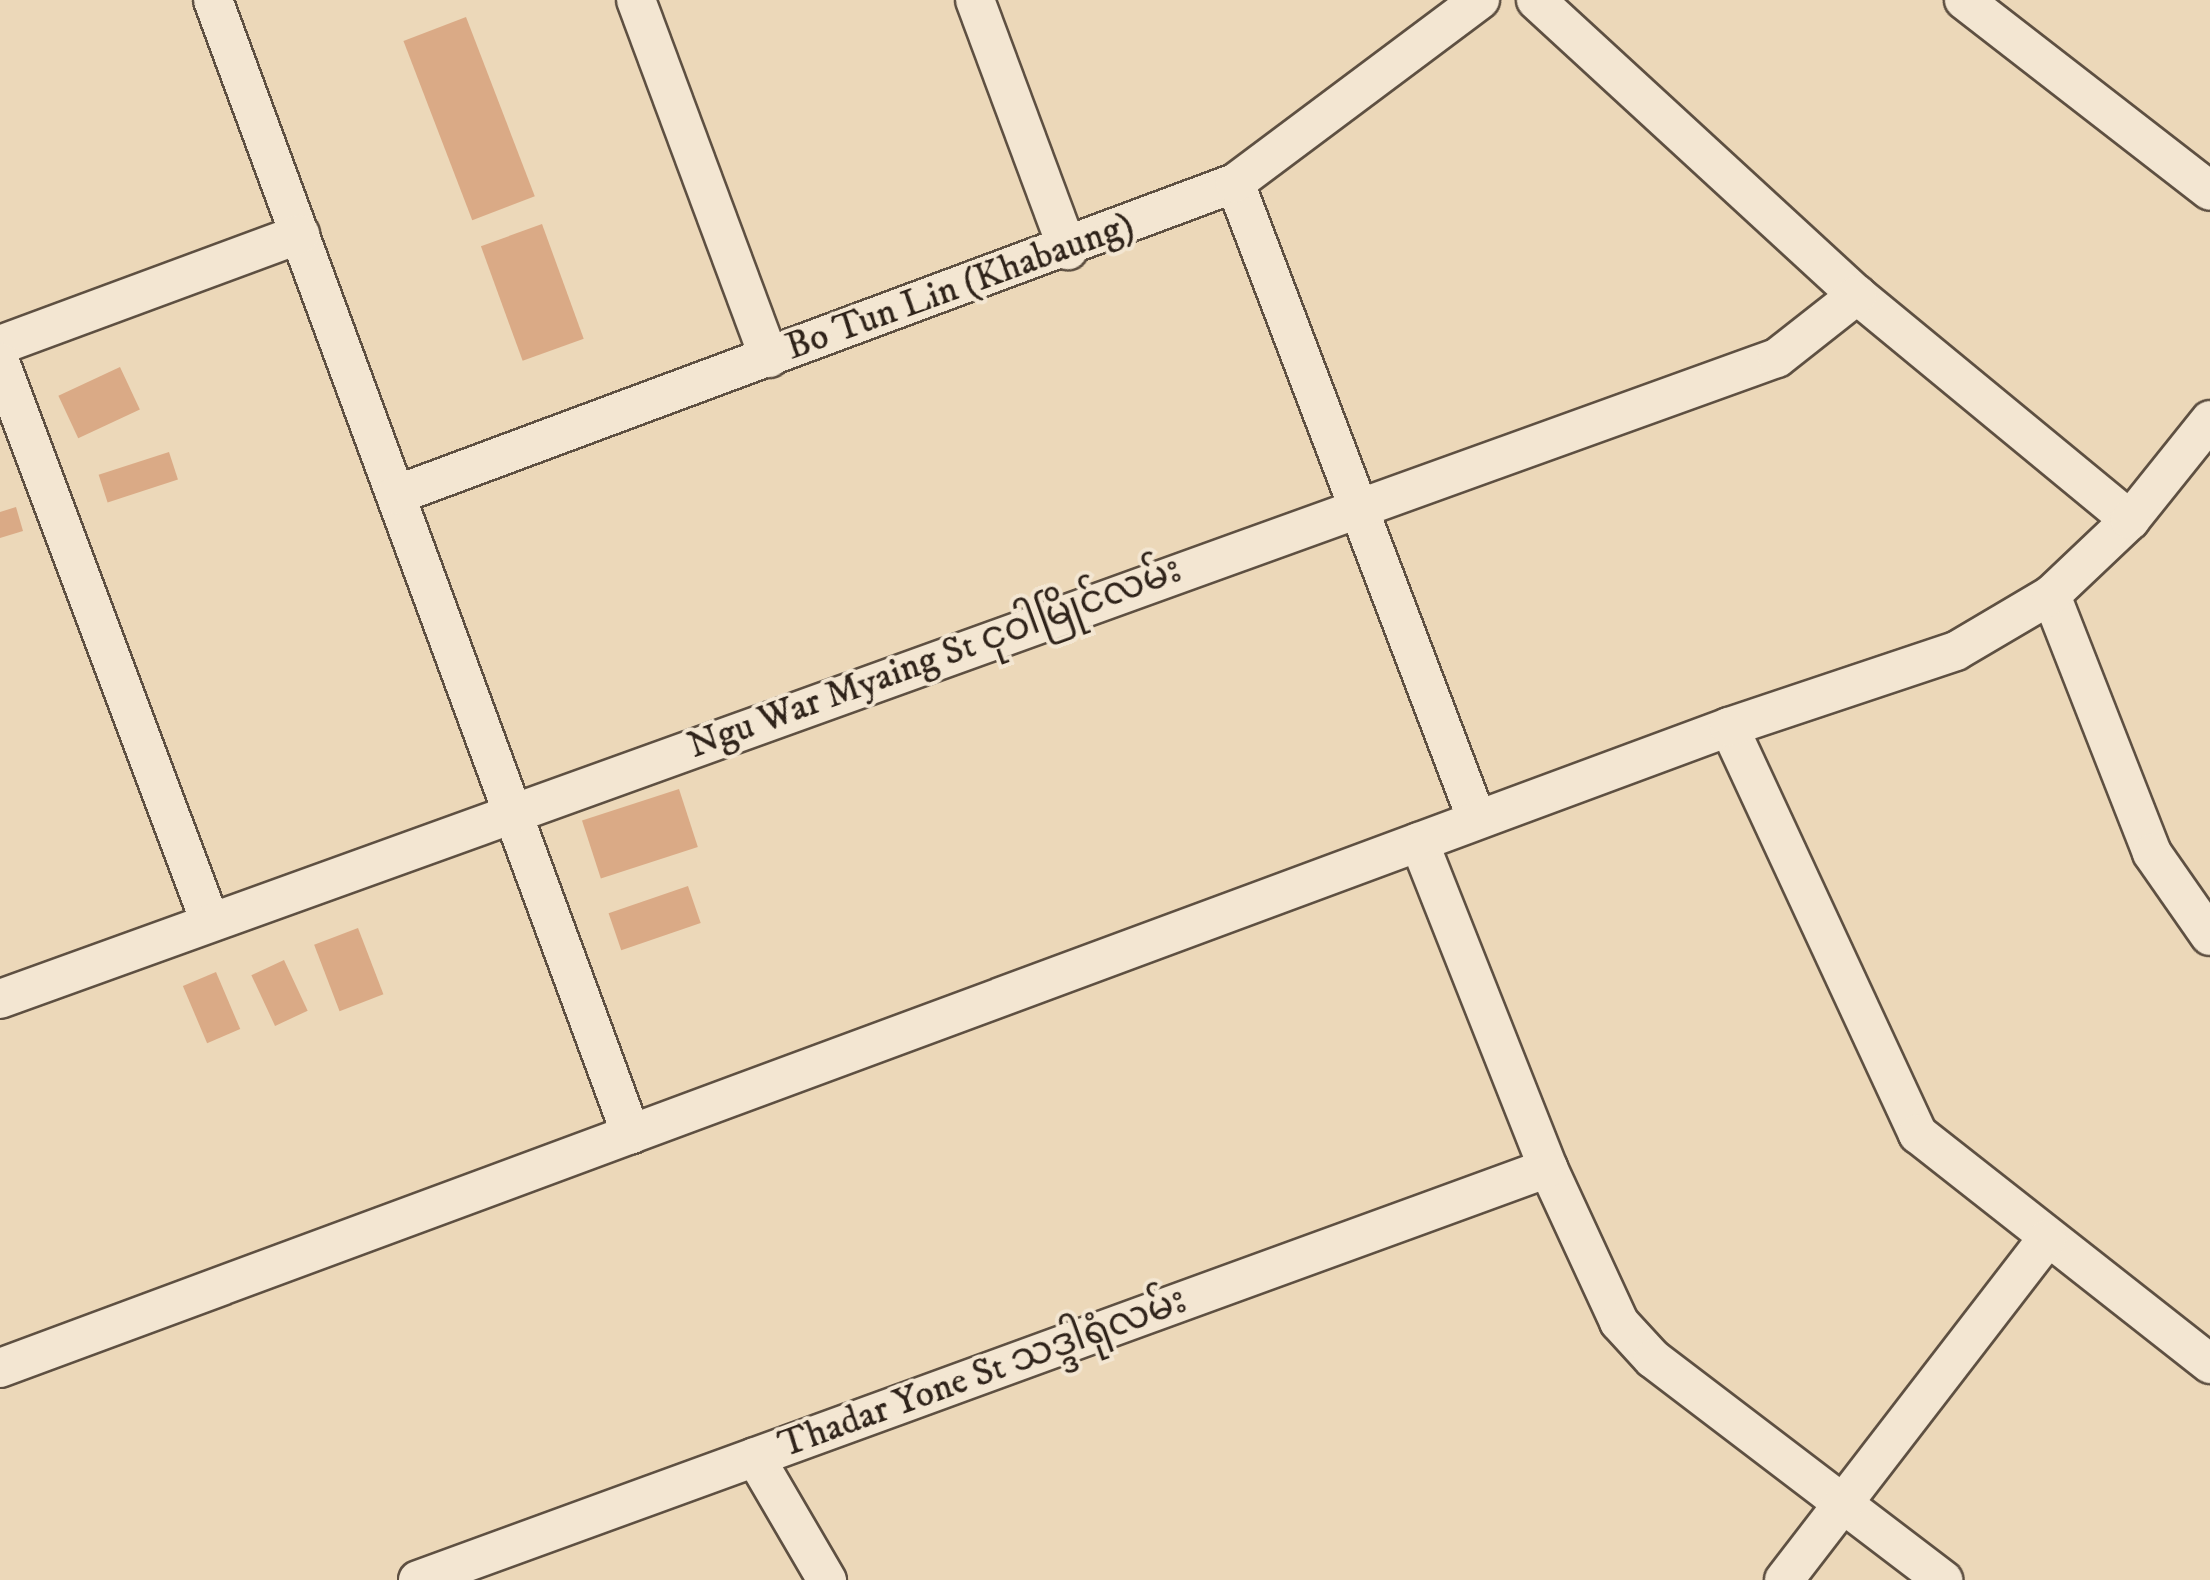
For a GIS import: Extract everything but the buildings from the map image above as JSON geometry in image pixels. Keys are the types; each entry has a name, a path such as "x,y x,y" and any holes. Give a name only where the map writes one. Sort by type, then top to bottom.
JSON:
{"street":[{"path":"214,0 631,1134"},
{"path":"636,0 769,358"},
{"path":"974,0 1068,250"},
{"name":"Bo Tun Lin (Khabaung)","path":"396,495 1068,250 1235,184 1480,0"},
{"path":"1536,0 1857,295 2130,520"},
{"path":"1964,0 2210,192"},
{"path":"1235,184 1351,508 1477,820"},
{"path":"0,345 300,234"},
{"name":"Ngu War Myaing St ငုဝါမြိုင်လမ်း","path":"0,999 1351,508 1777,358 1857,295"},
{"path":"0,362 210,922"},
{"path":"0,1368 1729,726 1956,651 2051,594 2130,520 2210,420"},
{"path":"2051,594 2152,852 2210,936"},
{"path":"1729,726 1918,1134 2210,1364"},
{"path":"1419,842 1548,1168 1620,1322 1843,1504 1943,1580"},
{"name":"Thadar Yone St သဒ္ဒါရုံလမ်း","path":"418,1580 493,1568 756,1457 1548,1168"},
{"path":"1784,1580 2048,1239"},
{"path":"756,1457 827,1580"}]}
